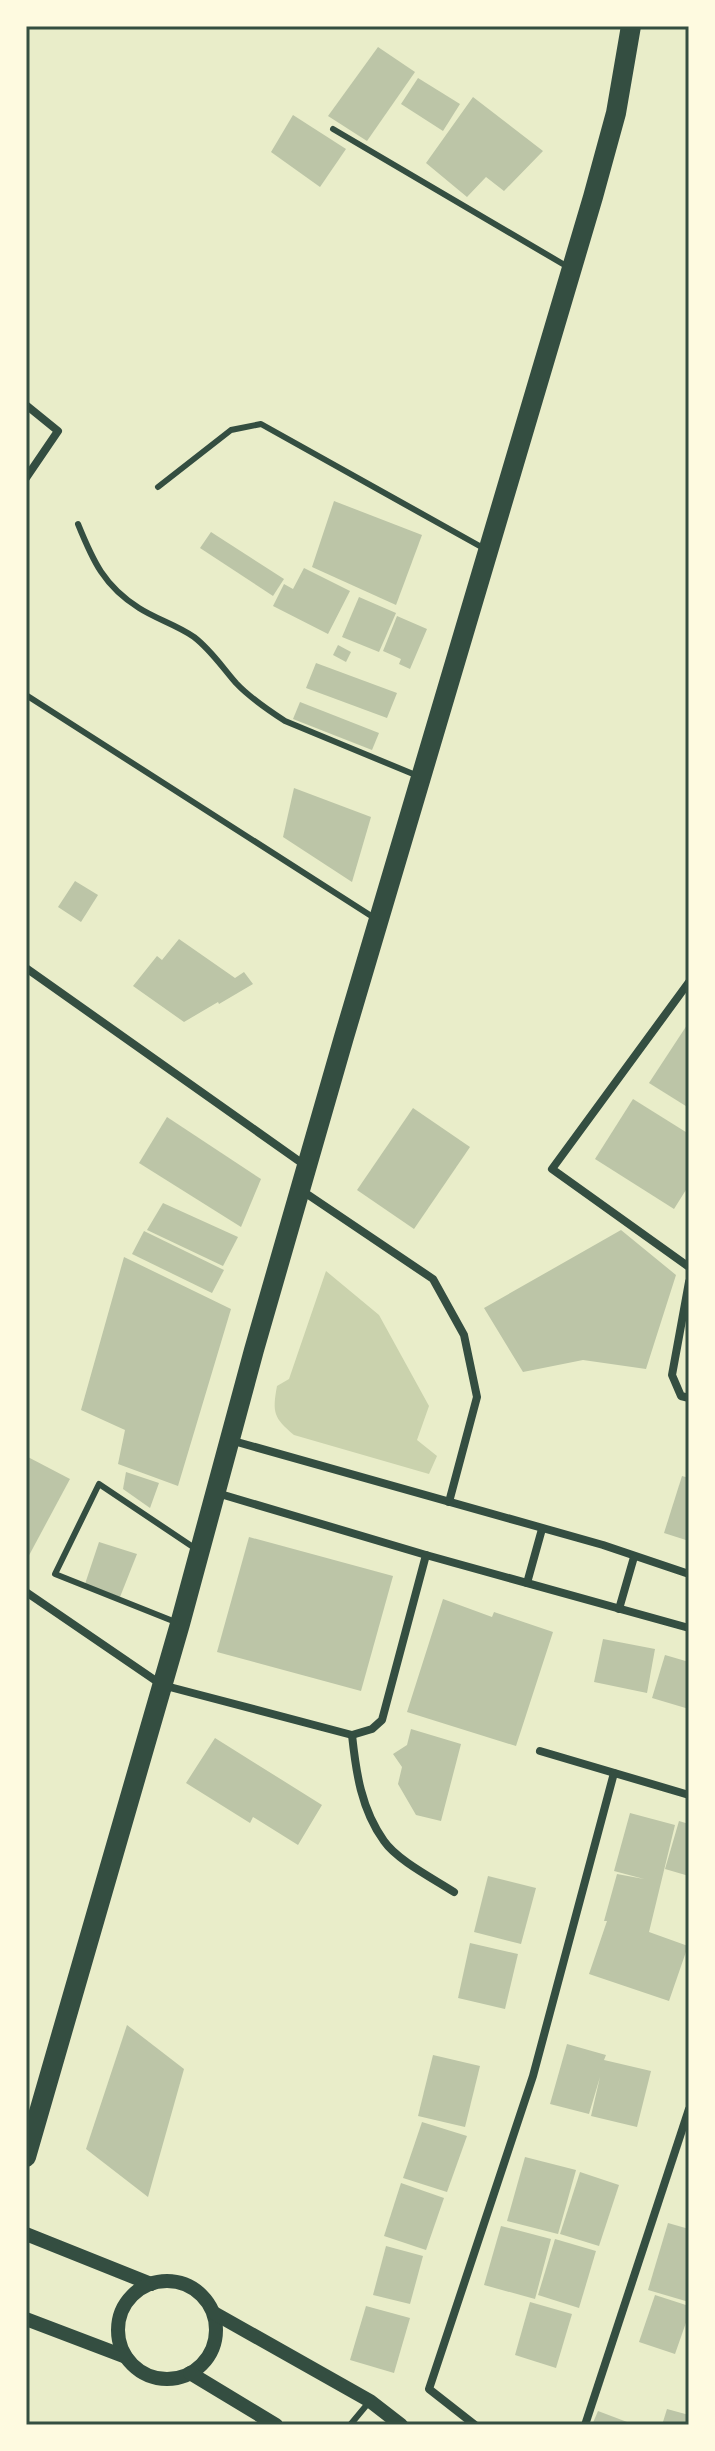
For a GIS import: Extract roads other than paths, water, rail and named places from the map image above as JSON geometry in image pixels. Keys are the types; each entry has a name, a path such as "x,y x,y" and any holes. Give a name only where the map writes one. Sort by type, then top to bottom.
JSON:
{"main road":[{"path":"26,2157 180,1624 307,1167 616,113 631,26"}],"street":[{"path":"26,405 58,431 26,478"},
{"path":"26,968 307,1167"},
{"path":"689,982 552,1169 689,1267"},
{"path":"301,1190 433,1279 464,1335 477,1397 449,1502"},
{"path":"689,1282 672,1375 681,1396 689,1398"},
{"path":"230,1440 603,1545 689,1574"},
{"path":"215,1493 689,1628"},
{"path":"527,1583 542,1529"},
{"path":"26,1592 162,1685 352,1735 372,1729 382,1720 426,1555"},
{"path":"619,1609 634,1557"},
{"path":"352,1735 357,1778 364,1803 385,1843 454,1892"},
{"path":"540,1751 689,1795"},
{"path":"475,2425 429,2389 533,2076 614,1773"},
{"path":"585,2425 689,2109"},
{"path":"26,2234 151,2284"},
{"path":"167,2281 182,2284 195,2290 214,2313 217,2331 214,2348 204,2363 177,2378 148,2376 126,2357 120,2344 118,2330 127,2302 151,2284 167,2281"},
{"path":"214,2313 370,2401 401,2425"},
{"path":"26,2319 126,2357"},
{"path":"190,2373 276,2425"}],"lane":[{"path":"333,129 571,269"},
{"path":"158,487 231,430 261,424 488,551"},
{"path":"78,524 91,557 111,588 139,608 193,637 212,653 238,685 267,709 285,721 422,778"},
{"path":"26,695 379,921"},
{"path":"180,1624 55,1574 99,1484 199,1551"},
{"path":"350,2425 370,2401"}]}
